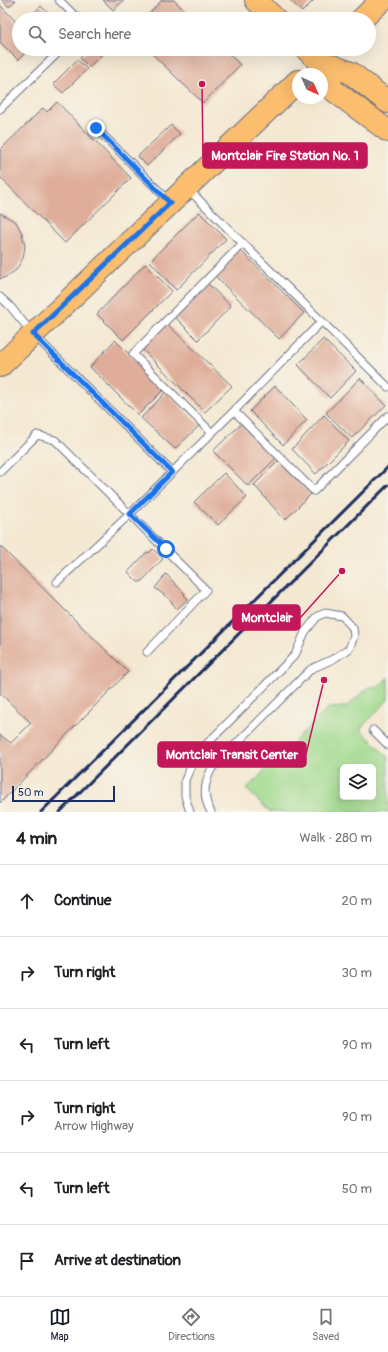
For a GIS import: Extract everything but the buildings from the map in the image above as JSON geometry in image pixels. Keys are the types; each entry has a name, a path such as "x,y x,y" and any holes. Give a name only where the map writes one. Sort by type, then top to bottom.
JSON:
{"main road":[{"path":"256,0 268,12"},
{"path":"369,12 382,0"},
{"path":"315,58 350,73 388,102"},
{"path":"315,58 333,90 388,132"},
{"path":"0,366 292,87"}],"lane":[{"path":"59,0 71,12"},
{"path":"0,109 55,56"},
{"path":"96,128 170,203"},
{"path":"186,188 388,387"},
{"path":"212,433 133,354 243,243"},
{"path":"0,297 9,305 33,334 172,472"},
{"path":"57,582 130,514 322,321"},
{"path":"234,411 314,491 388,416"},
{"path":"0,472 37,435 55,440 206,590 147,652"},
{"path":"190,812 185,796 185,780 196,755 295,655 305,632 317,617 325,613 342,616 353,628 354,636 349,649 312,669 212,768 205,784 205,794 211,812"},
{"path":"373,730 388,745"}],"green space":[{"path":"388,677 388,700 360,729 388,757 388,812 270,812 246,789 328,708 346,707 369,687 377,688"}],"railway":[{"path":"41,812 388,467"},
{"path":"60,812 388,485"}],"place":[{"name":"Montclair Fire Station No. 1","path":"202,84"},
{"name":"Montclair","path":"342,571"},
{"name":"Montclair Transit Center","path":"324,680"}],"route":[{"path":"96,128 170,203 33,334 172,472 130,514 166,549"}]}
